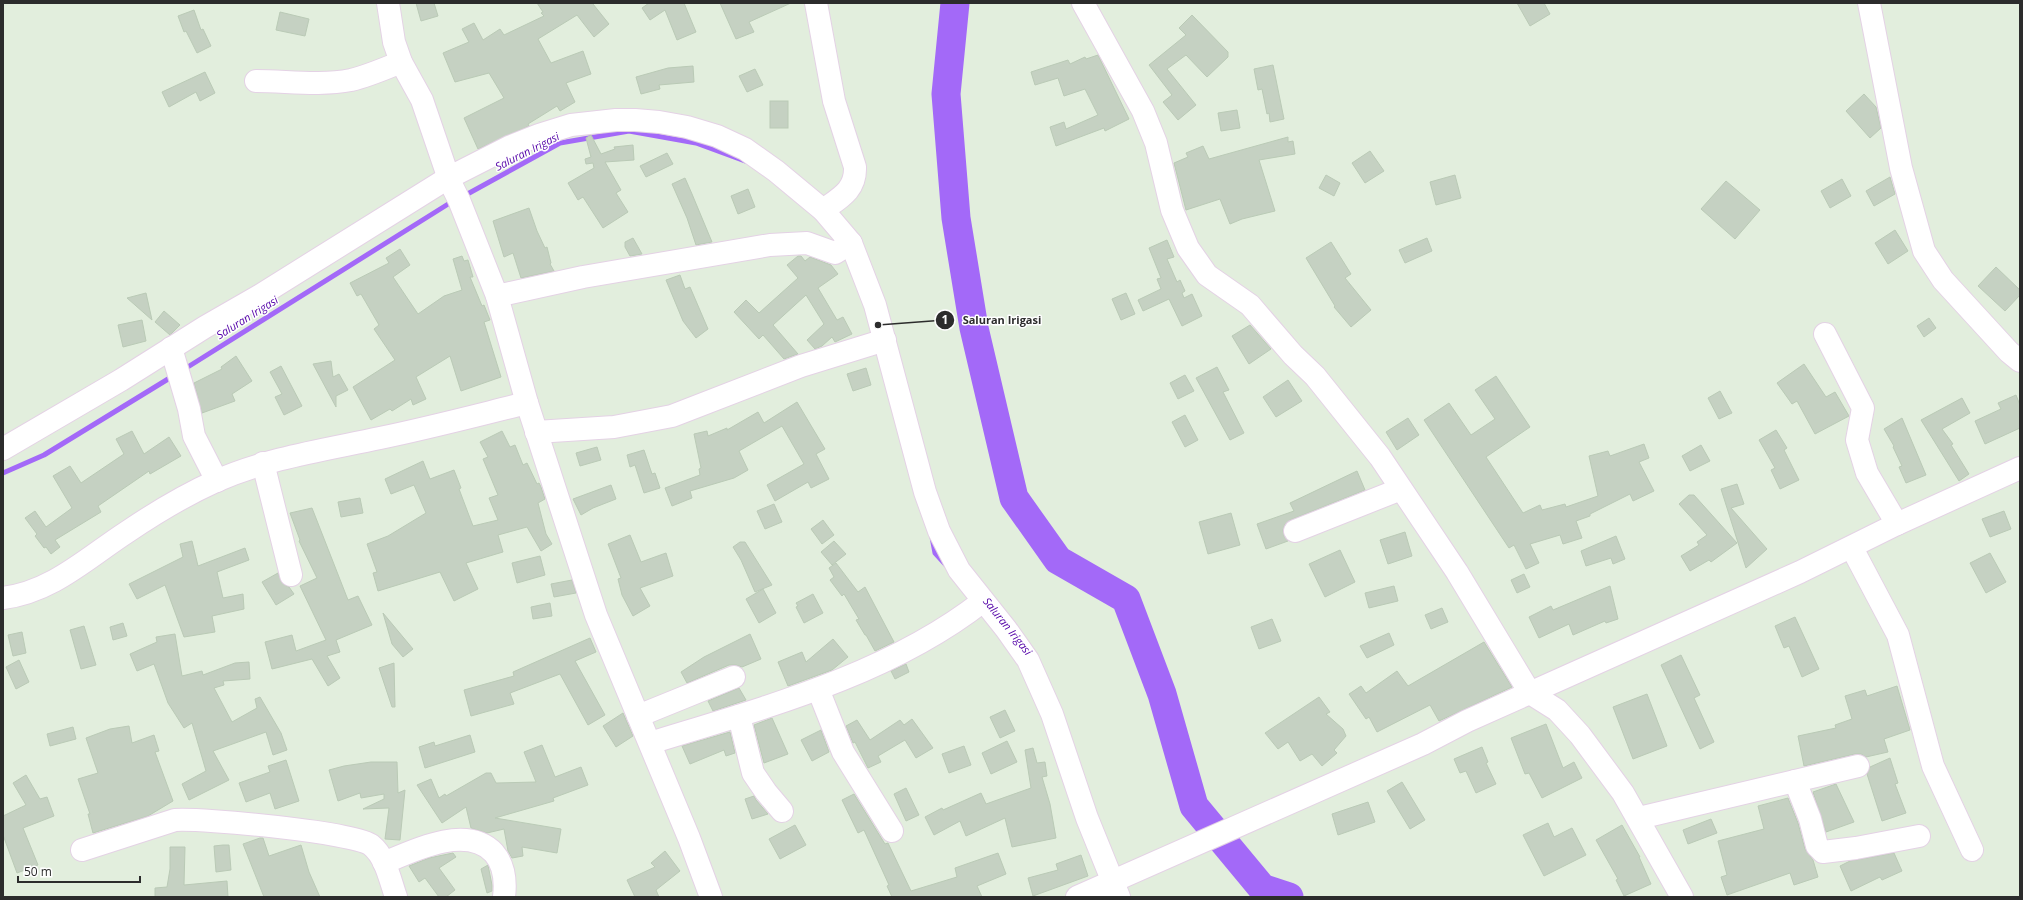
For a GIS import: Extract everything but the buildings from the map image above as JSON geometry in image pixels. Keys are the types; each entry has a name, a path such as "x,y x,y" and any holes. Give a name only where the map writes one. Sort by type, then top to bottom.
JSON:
{"street":[{"path":"388,3 394,42 400,62 422,100 452,187 497,296 536,432 596,614 650,743 707,896"},
{"path":"816,3 834,101 855,167 856,177 848,190 823,210"},
{"path":"1083,3 1143,111 1156,143 1172,210 1188,248 1208,275 1250,305 1293,355 1315,376 1380,457 1457,572 1530,693 1558,710 1580,735 1624,793 1682,897"},
{"path":"1869,3 1901,168 1924,251 1943,280 2009,352 2020,360"},
{"path":"256,81 324,82 351,80 373,74 400,62"},
{"path":"3,449 53,421 171,348 266,292 452,187 509,147 539,135 587,123 635,120 688,127 730,141 756,156 823,210 870,291 877,342 939,531 978,605 1028,660 1052,714 1087,818 1102,889 1158,860 1247,823 1530,693 1852,548 1897,524 2020,468"},
{"path":"497,296 583,277 770,245 807,243 845,247"},
{"path":"1825,334 1863,408 1856,440 1867,473 1897,524"},
{"path":"536,432 602,428 672,416 801,366 877,342"},
{"path":"171,348 189,409 194,436 217,481"},
{"path":"3,598 30,592 64,576 126,532 173,504 217,481 264,463 382,438 527,403"},
{"path":"264,463 291,575"},
{"path":"1295,531 1401,489"},
{"path":"1852,548 1898,634 1933,766 1972,850"},
{"path":"650,743 739,716 818,689 912,648 978,605"},
{"path":"638,716 734,677"},
{"path":"818,689 843,752 892,831"},
{"path":"739,716 750,768 766,792 782,811"},
{"path":"1639,818 1858,766"},
{"path":"1795,781 1810,819 1817,846 1823,852 1856,848 1919,836"},
{"path":"82,850 175,820 190,819 257,825 359,840 372,846 379,854 384,863 396,897"},
{"path":"384,863 429,845 454,840 479,842 485,845 500,862 505,879 504,897"}],"waterway":[{"path":"955,3 946,94 956,218 974,328 1014,498 1058,560 1126,599 1162,694 1194,806 1262,888 1289,897"},
{"name":"Saluran Irigasi","path":"462,197 560,143 629,131 696,143 745,161"},
{"name":"Saluran Irigasi","path":"183,370 453,201"},
{"name":"Saluran Irigasi","path":"3,473 44,455 173,376"},
{"name":"Saluran Irigasi","path":"932,537 935,553 946,565"}],"place":[{"name":"Saluran Irigasi","path":"878,325"}]}
